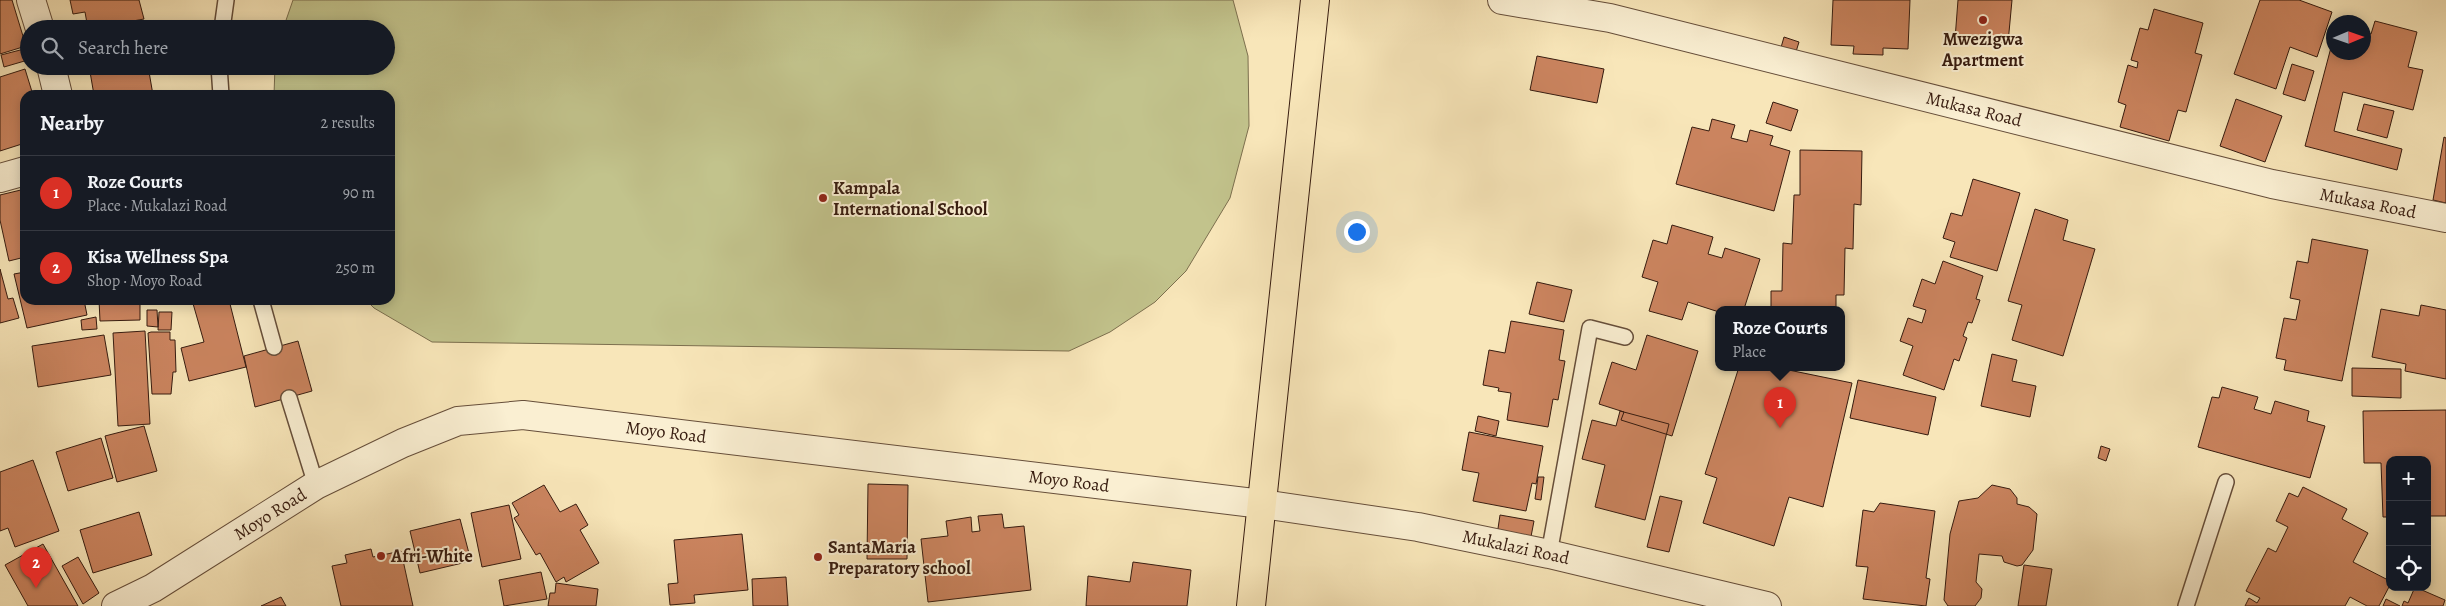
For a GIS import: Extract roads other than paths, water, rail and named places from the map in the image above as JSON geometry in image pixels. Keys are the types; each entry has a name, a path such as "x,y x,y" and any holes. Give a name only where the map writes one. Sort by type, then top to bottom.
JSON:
{"main road":[{"path":"1251,606 1316,0"}],"street":[{"path":"31,0 37,20"},
{"name":"Mukasa Road","path":"1502,0 1610,18 2272,184 2446,218"},
{"path":"53,75 57,90"},
{"path":"0,178 20,172"},
{"name":"Moyo Road","path":"116,606 153,597 316,485 458,421 523,415 1262,504"},
{"name":"Mukalazi Road","path":"1262,504 1418,527 1549,554 1767,606"}],"lane":[{"path":"223,20 226,0"},
{"path":"220,75 221,90"},
{"path":"262,305 274,347"},
{"path":"1549,554 1590,328 1624,337"},
{"path":"289,398 316,485"},
{"path":"2186,606 2226,482"}],"place":[{"name":"Mwezigwa Apartment","path":"1983,20"},
{"name":"Kampala International School","path":"823,198"},
{"name":"Roze Courts","path":"1780,428"},
{"name":"Afri-White","path":"381,556"},
{"name":"SantaMaria Preparatory school","path":"818,557"},
{"name":"Kisa Wellness Spa","path":"36,588"}]}
